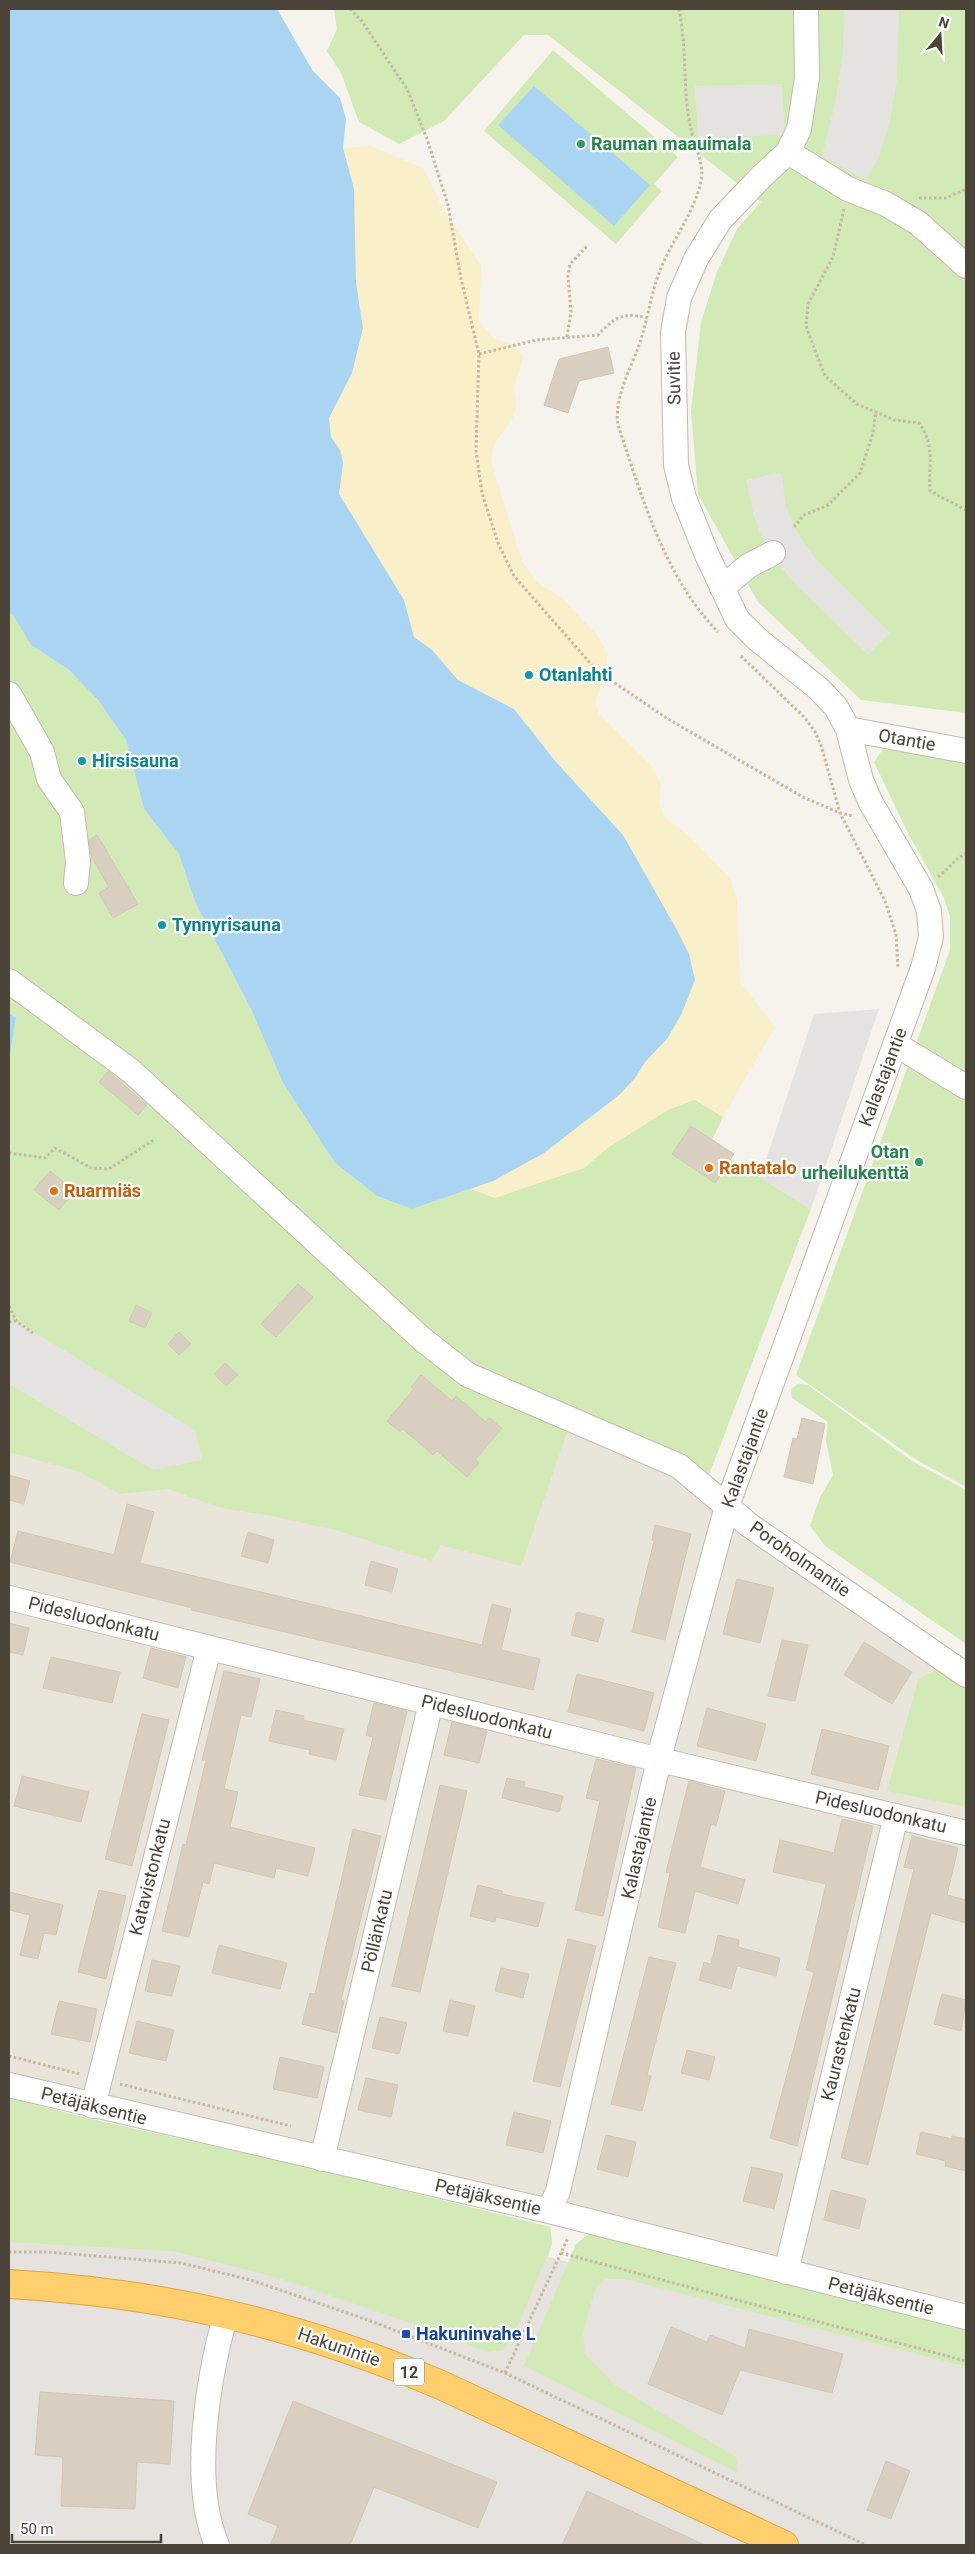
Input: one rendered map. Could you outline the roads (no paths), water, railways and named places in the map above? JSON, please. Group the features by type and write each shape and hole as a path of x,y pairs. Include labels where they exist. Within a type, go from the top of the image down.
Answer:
{"highway":[{"name":"Hakunintie","path":"9,2284 71,2287 125,2294 226,2313 316,2337 386,2362 441,2385 784,2545"}],"street":[{"name":"Suvitie","path":"806,9 807,78 804,108 799,129 788,152 720,220 696,259 678,298 674,332 676,465 684,498 722,588 738,619 756,639 820,689 836,707 848,729"},
{"path":"788,152 848,189 886,204 918,223 966,266"},
{"path":"722,588 748,566 773,552"},
{"path":"9,694 42,752 49,779 72,812 78,861 76,883"},
{"name":"Otantie","path":"848,729 966,751"},
{"name":"Kalastajantie","path":"549,2211 558,2191 660,1760 727,1506 896,1044 923,968 931,937 929,911 921,888 861,780 848,729"},
{"name":"Poroholmantie","path":"9,981 131,1071 422,1340 468,1375 679,1466 749,1525 966,1675"},
{"path":"896,1044 966,1087"},
{"name":"Pidesluodonkatu","path":"9,1598 660,1760 966,1833"},
{"name":"Katavistonkatu","path":"92,2106 209,1648"},
{"name":"Pöllänkatu","path":"322,2159 431,1703"},
{"name":"Kaurastenkatu","path":"786,2272 896,1816"},
{"name":"Petäjäksentie","path":"9,2085 92,2106 549,2211 966,2317"},
{"path":"217,2545 210,2528 202,2466 214,2356 226,2313"}],"water":[{"path":"9,9 277,9 313,71 340,98 346,119 343,148 354,189 356,283 363,328 352,373 329,418 331,437 340,450 343,463 339,494 404,600 414,637 432,650 458,680 514,709 556,762 623,835 689,954 695,980 681,1015 667,1039 645,1062 635,1078 619,1095 544,1153 493,1181 412,1209 377,1196 335,1163 283,1083 251,1009 195,902 179,854 144,809 126,740 98,700 68,669 31,645 13,615 9,613"},
{"path":"534,86 650,185 614,226 498,125"},
{"path":"9,1014 16,1017 9,1062"}],"place":[{"name":"Rauman maauimala","path":"581,144"},
{"name":"Otanlahti","path":"529,675"},
{"name":"Hirsisauna","path":"82,761"},
{"name":"Tynnyrisauna","path":"162,925"},
{"name":"Otan urheilukenttä","path":"919,1162"},
{"name":"Rantatalo","path":"709,1168"},
{"name":"Ruarmiäs","path":"54,1191"},
{"name":"Hakuninvahe L","path":"406,2334"}]}
